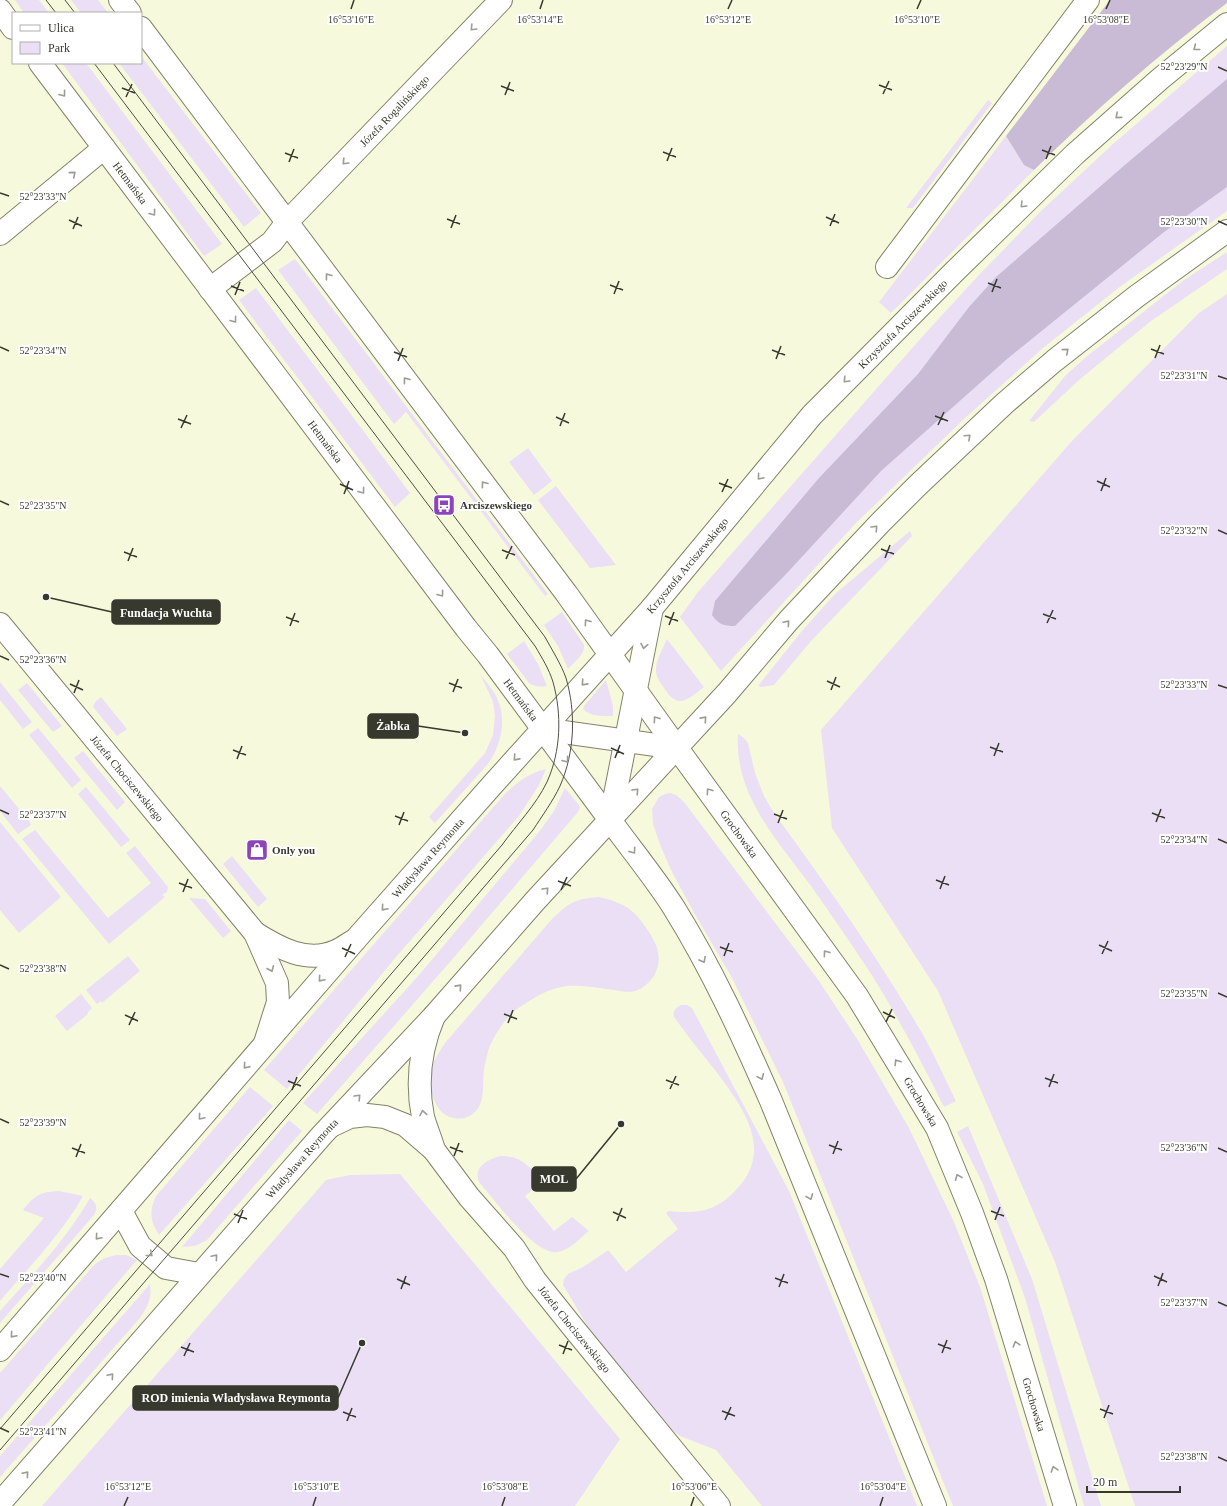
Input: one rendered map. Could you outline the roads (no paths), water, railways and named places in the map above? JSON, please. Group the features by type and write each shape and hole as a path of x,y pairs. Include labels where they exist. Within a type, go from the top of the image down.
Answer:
{"main road":[{"path":"120,0 129,12"},
{"name":"Józefa Rogalińskiego","path":"210,289 272,242 288,222 500,0"},
{"path":"887,267 1088,0"},
{"path":"0,10 12,27"},
{"name":"Krzysztofa Arciszewskiego","path":"542,729 652,608 812,415 1075,154 1160,79 1227,24"},
{"path":"142,29 566,593 677,748"},
{"name":"Hetmańska","path":"41,64 610,820"},
{"path":"0,234 104,148"},
{"path":"677,748 824,582 880,523 1004,403 1076,343 1143,291 1227,231"},
{"path":"652,608 610,820 673,907 726,1001 748,1047 935,1506"},
{"name":"Józefa Chociszewskiego","path":"0,624 255,933 277,983 278,1002 265,1043"},
{"path":"542,729 677,748"},
{"name":"Władysława Reymonta","path":"0,1350 121,1212 265,1043 542,729"},
{"name":"Władysława Reymonta","path":"0,1503 330,1126 434,1016 535,901 677,748"},
{"name":"Grochowska","path":"677,748 857,996 937,1128 972,1213 996,1279 1065,1506"},
{"name":"Józefa Chociszewskiego","path":"255,933 286,950 300,955 320,956 336,951 356,939"},
{"name":"Józefa Chociszewskiego","path":"434,1016 427,1033 422,1052 419,1090 424,1118 434,1150"},
{"name":"Józefa Chociszewskiego","path":"330,1126 350,1118 367,1115 385,1118 405,1125 434,1150 469,1197 514,1248 535,1280 562,1314 719,1506"},
{"path":"121,1212 140,1246 166,1268 199,1274"}],"tram line":[{"path":"46,0 55,12"},
{"path":"65,0 74,12"},
{"path":"0,1429 502,845 532,807 543,790 552,770 559,732 558,707 553,682 535,646 95,64"},
{"path":"0,1450 533,830 551,803 560,786 569,760 571,746 571,704 566,678 545,637 114,64"}],"place":[{"name":"Arciszewskiego","path":"444,505"},
{"name":"Fundacja Wuchta","path":"46,597"},
{"name":"Żabka","path":"465,733"},
{"name":"Only you","path":"257,850"},
{"name":"MOL","path":"621,1124"},
{"name":"ROD imienia Władysława Reymonta","path":"362,1343"}]}
